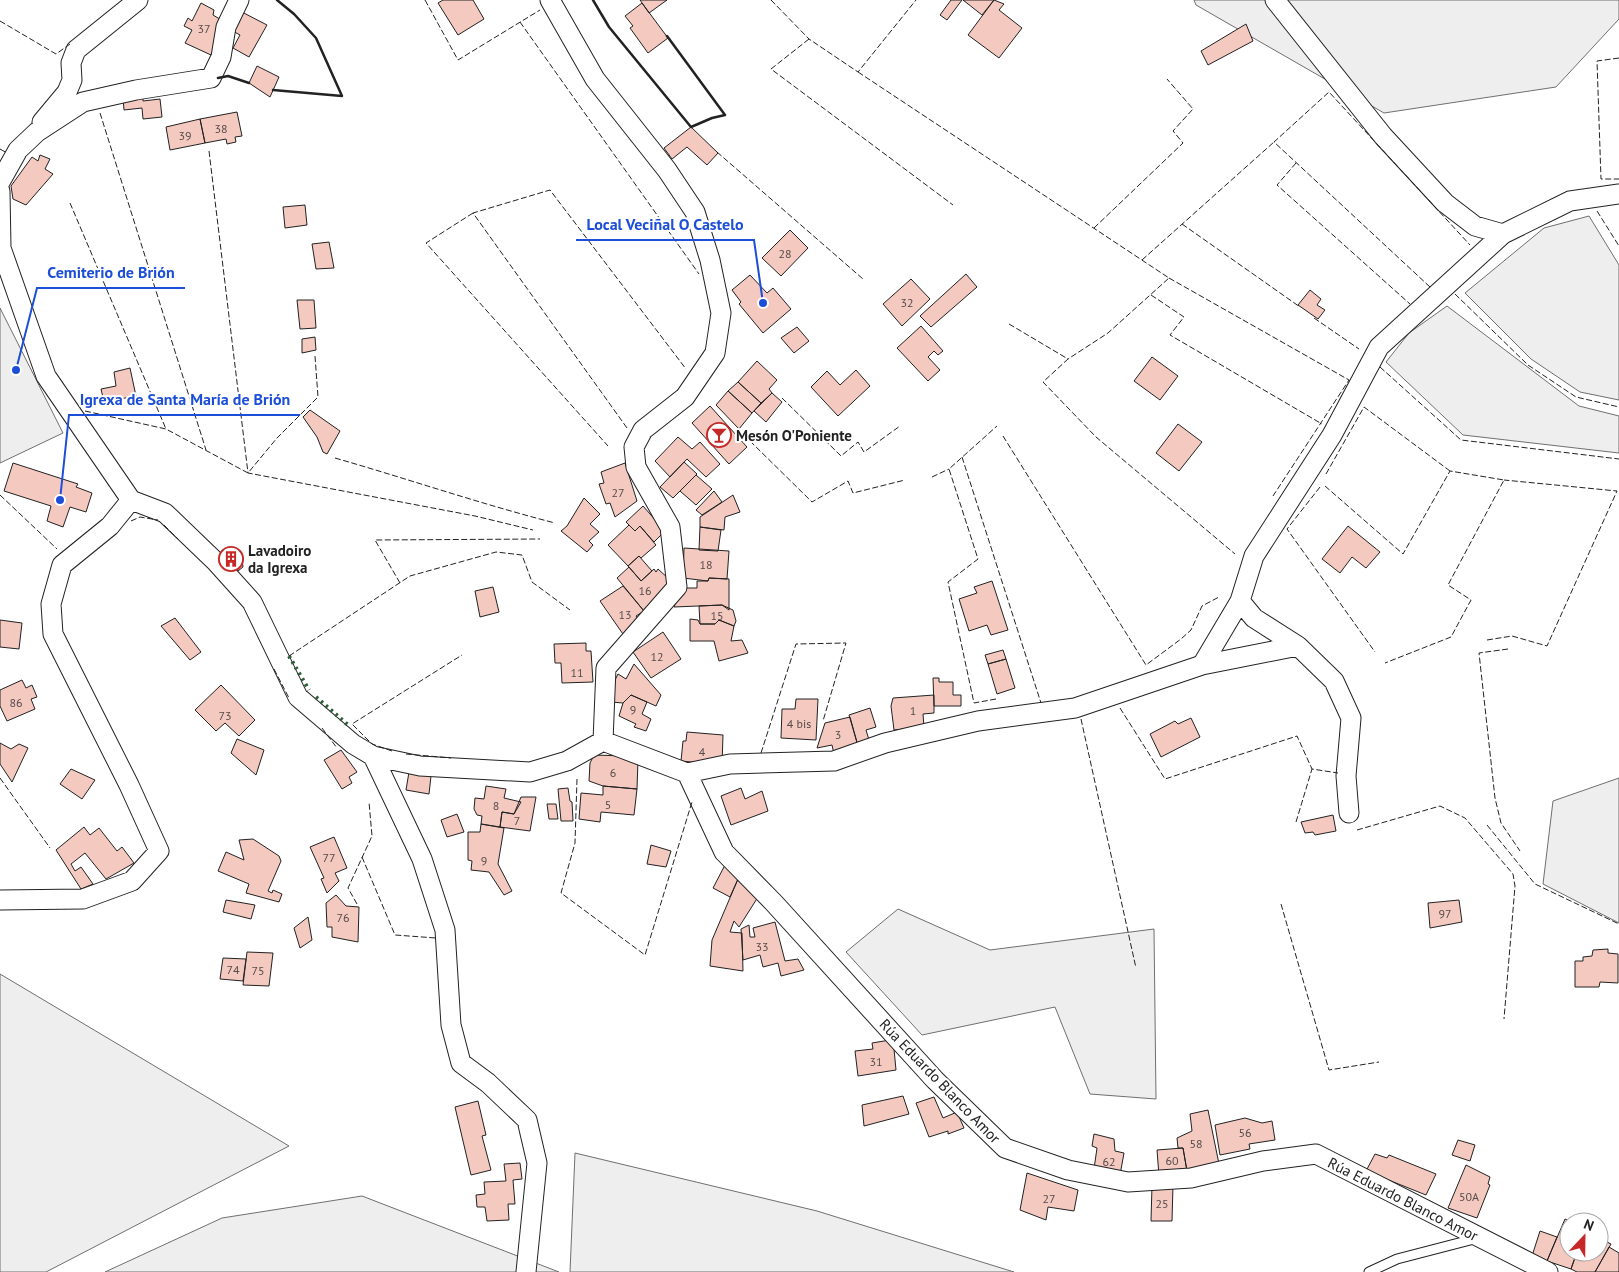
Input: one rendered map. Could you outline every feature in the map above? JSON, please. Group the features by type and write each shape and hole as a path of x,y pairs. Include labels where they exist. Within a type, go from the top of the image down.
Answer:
{"street":[{"path":"37,132 44,118 67,92 72,80 71,63 76,50 138,0"},
{"path":"0,182 18,150 37,132 83,102 136,90 211,78 220,57 226,28 239,0"},
{"path":"550,0 595,78 667,170 695,212 710,260 720,313 715,353 685,397 643,430 634,447 636,467 670,527 677,587 606,668 602,741"},
{"path":"1274,0 1383,136 1445,203 1476,226 1503,234"},
{"path":"0,191 1,248 46,376 131,500 165,513 216,562 252,602 298,697 353,744 372,756 420,766 530,772 567,761 602,741"},
{"path":"1202,665 1240,601 1254,556 1332,435 1379,347 1503,234 1570,201 1619,194"},
{"path":"0,900 83,899 132,881 159,851 129,785 53,634 51,604 62,565 110,526 131,500"},
{"path":"1240,601 1254,618 1298,646 1334,681 1351,718 1346,776 1350,814"},
{"path":"602,741 687,773 730,764 834,761 884,743 978,721 1074,708 1202,665 1298,646"},
{"path":"372,756 422,859 445,930 451,1025 461,1063 488,1083 527,1120 538,1163 526,1272"},
{"name":"Rúa Eduardo Blanco Amor","path":"687,773 724,852 774,903 935,1080 1005,1148 1068,1170 1128,1182 1190,1178 1263,1161 1316,1154 1548,1272"}],"lane":[{"path":"1369,1272 1397,1259 1478,1238"}],"shaded area":[{"path":"1194,0 1619,0 1619,19 1556,87 1384,113 1196,5"},
{"path":"1589,216 1619,265 1619,400 1580,392 1531,359 1465,293 1544,228"},
{"path":"1447,306 1579,406 1619,416 1619,453 1463,435 1386,362 1409,333"},
{"path":"0,308 63,433 0,463"},
{"path":"1619,778 1619,923 1543,884 1553,801"},
{"path":"898,909 990,950 1154,929 1156,1099 1090,1094 1055,1007 922,1035 846,952"},
{"path":"0,974 289,1146 46,1272 0,1272"},
{"path":"575,1153 817,1211 1014,1272 570,1272"},
{"path":"362,1196 559,1272 105,1272 222,1218"}],"building":[{"path":"443,0 473,0 484,19 458,35 438,3"},
{"path":"640,0 667,0 649,13"},
{"path":"951,0 962,0 947,20 940,15"},
{"path":"963,0 994,0 982,15"},
{"path":"994,0 1004,4 999,10 1022,28 999,58 968,35"},
{"path":"201,3 214,10 213,15 223,21 221,36 211,55 185,43 192,30 184,26 188,18 192,21"},
{"path":"642,3 668,38 648,53 630,28 633,26 625,16"},
{"path":"238,10 267,25 249,57 233,48 240,35 229,29"},
{"path":"1246,24 1253,41 1208,65 1201,51"},
{"path":"257,66 279,77 270,97 249,83"},
{"path":"143,96 143,101 160,99 162,117 143,119 142,108 124,110 123,98"},
{"path":"237,112 242,136 235,137 236,142 227,144 226,139 205,143 200,119"},
{"path":"200,119 205,143 170,150 166,127"},
{"path":"691,127 718,153 707,165 687,147 672,159 664,148"},
{"path":"40,155 50,159 45,169 53,174 26,205 13,199 11,186 32,157 38,161"},
{"path":"305,205 307,225 285,228 283,207"},
{"path":"790,230 808,248 781,276 762,258"},
{"path":"329,242 334,268 316,269 312,244"},
{"path":"966,274 977,287 931,327 920,316"},
{"path":"750,275 767,293 773,288 791,309 763,333 739,304 741,302 732,290"},
{"path":"911,279 930,299 902,326 883,304"},
{"path":"1310,290 1321,299 1317,305 1325,310 1318,319 1298,305"},
{"path":"297,300 314,300 316,328 300,329"},
{"path":"921,326 943,351 938,355 934,351 928,357 940,370 928,381 897,348"},
{"path":"797,327 809,341 794,353 781,338"},
{"path":"315,337 316,350 302,353 302,339"},
{"path":"1152,357 1178,376 1160,400 1134,381"},
{"path":"757,361 777,380 769,389 772,393 761,403 738,382"},
{"path":"130,368 136,396 104,402 101,389 116,386 114,372"},
{"path":"856,370 870,386 838,416 811,387 827,371 840,385"},
{"path":"738,382 761,403 752,413 728,391"},
{"path":"728,391 752,413 739,429 716,405"},
{"path":"772,393 782,402 766,422 754,411"},
{"name":"Mesón O'Poniente","path":"710,406 747,447 729,464 692,423"},
{"path":"310,410 340,431 327,454 323,452 317,437 303,417"},
{"path":"1178,424 1202,442 1179,471 1156,453"},
{"path":"678,437 692,449 700,442 720,464 706,477 687,459 670,477 655,461"},
{"path":"684,462 697,474 673,498 660,487"},
{"path":"13,463 78,484 76,487 92,493 86,512 70,507 63,527 47,521 51,506 4,491"},
{"path":"625,463 637,501 615,517 610,503 606,504 599,484 604,483 601,472"},
{"path":"696,475 712,489 696,505 680,491"},
{"path":"714,491 722,502 702,515 696,510"},
{"path":"733,495 740,512 725,517 724,530 700,527 700,517"},
{"path":"584,498 600,514 590,524 599,532 589,541 593,545 587,552 561,531 567,526"},
{"path":"643,506 665,531 654,542 640,526 635,531 626,522"},
{"path":"629,525 635,531 640,526 656,545 628,566 608,545"},
{"path":"1348,526 1380,552 1366,568 1352,557 1340,573 1322,559"},
{"path":"700,527 721,530 718,551 699,550"},
{"name":"Lavadoiro da Igrexa","path":"231,548 242,560 243,567 238,571 232,570 220,558"},
{"path":"684,548 729,551 727,579 709,578 708,581 683,578"},
{"path":"639,556 652,571 641,581 628,566"},
{"path":"629,567 641,581 654,569 656,572 658,569 669,579 663,593 644,611 617,578"},
{"path":"709,578 729,579 729,610 722,605 674,607 681,588 697,588 697,581 708,581"},
{"path":"992,581 1008,630 991,635 987,625 969,631 959,599 977,593 974,587"},
{"path":"623,586 644,611 636,616 641,624 625,637 600,601"},
{"path":"493,587 499,612 480,617 475,591"},
{"path":"722,605 733,610 736,621 734,626 719,620 715,624 700,624 699,606"},
{"path":"175,618 201,652 190,660 161,626"},
{"path":"690,619 698,620 700,624 715,624 719,620 734,626 731,641 742,640 748,653 719,661 714,641 690,641"},
{"path":"0,620 22,623 19,649 0,647"},
{"path":"663,632 681,659 651,678 633,652"},
{"path":"586,643 586,651 591,651 593,682 562,683 561,663 555,663 554,644"},
{"path":"1003,650 1006,659 988,664 985,655"},
{"path":"1006,659 1015,688 997,694 988,664"},
{"path":"634,664 661,695 656,706 631,695 623,703 611,702 612,686 618,674 626,679"},
{"path":"933,678 939,678 939,682 953,682 953,695 961,695 961,706 934,706"},
{"path":"22,680 26,688 32,685 37,697 31,699 35,709 7,721 0,706 0,690"},
{"path":"221,685 255,720 239,736 225,723 216,731 195,710"},
{"path":"631,695 647,702 642,714 651,719 646,731 634,727 636,724 619,716 623,703"},
{"path":"934,695 934,713 923,714 924,727 894,730 891,706 893,698"},
{"path":"796,699 818,699 816,740 781,738 782,709 795,709"},
{"path":"870,708 876,727 866,730 870,743 858,746 849,715"},
{"path":"850,717 858,746 834,754 832,745 817,748 825,723"},
{"path":"1191,718 1200,737 1161,757 1150,734 1175,721 1178,724"},
{"path":"687,732 723,735 722,765 681,761 683,741 686,741"},
{"path":"237,739 264,750 256,775 231,753"},
{"path":"0,743 11,749 19,744 28,748 12,782 0,764"},
{"path":"341,750 357,772 349,777 352,783 342,789 324,760"},
{"path":"594,755 625,756 638,760 637,789 603,786 589,781 590,763"},
{"path":"71,769 95,780 82,799 60,784"},
{"path":"409,772 431,776 429,794 406,790"},
{"path":"486,786 506,789 504,798 521,802 514,814 502,812 500,827 481,824 482,816 477,815 474,809 475,798 484,799"},
{"path":"603,786 637,789 634,815 601,812 600,822 579,819 581,793 603,795"},
{"path":"568,788 570,801 572,802 573,821 561,821 558,789"},
{"path":"741,788 745,799 762,791 768,811 731,825 721,796"},
{"path":"521,797 536,797 530,831 500,827 502,812 514,814"},
{"path":"547,804 556,804 558,819 549,819"},
{"path":"457,814 464,832 447,837 441,820"},
{"path":"1333,815 1336,831 1315,835 1313,832 1305,833 1301,822"},
{"path":"481,824 504,828 498,864 512,891 504,895 489,872 471,870 472,861 468,860 468,832 480,832"},
{"path":"84,827 90,835 99,828 117,851 122,847 134,863 106,879 85,853 71,864 75,871 81,867 93,884 81,889 56,850"},
{"path":"334,837 347,868 335,873 339,881 327,893 321,879 324,878 310,847"},
{"path":"253,839 279,856 281,861 268,891 272,893 273,890 282,894 279,902 246,893 249,884 218,871 226,852 244,860 239,840"},
{"path":"651,845 671,851 666,867 647,864"},
{"path":"725,865 738,879 730,897 713,888"},
{"path":"738,879 758,897 739,927 734,921 730,932 742,933 743,971 710,966 712,940"},
{"path":"336,895 346,906 359,907 358,942 332,937 332,927 327,927 326,903"},
{"path":"226,900 255,905 251,919 223,912"},
{"path":"1459,900 1462,922 1430,928 1428,903"},
{"path":"308,917 312,940 300,948 294,928"},
{"path":"775,922 785,961 798,959 804,970 781,976 778,963 763,967 760,955 743,960 741,929 749,925 750,937 755,937 753,928"},
{"path":"1608,949 1608,953 1618,954 1618,983 1600,982 1599,987 1575,987 1575,961 1583,961 1583,957 1592,956 1593,950"},
{"path":"247,952 273,953 269,986 243,985"},
{"path":"223,958 246,959 243,981 220,979"},
{"path":"890,1040 894,1049 896,1070 858,1076 855,1051 873,1049 872,1043"},
{"path":"903,1096 909,1114 864,1126 862,1105"},
{"path":"934,1097 943,1118 957,1112 964,1128 948,1134 948,1131 929,1137 916,1103"},
{"path":"478,1101 486,1135 482,1136 491,1170 471,1175 455,1107"},
{"path":"1208,1110 1219,1164 1187,1171 1183,1148 1178,1148 1177,1138 1192,1131 1190,1114"},
{"path":"1245,1118 1262,1123 1272,1121 1275,1140 1249,1144 1250,1149 1220,1155 1215,1125"},
{"path":"1094,1134 1114,1139 1115,1151 1124,1153 1120,1175 1094,1169 1097,1148 1092,1146"},
{"path":"1458,1140 1475,1145 1470,1161 1452,1155"},
{"path":"1183,1148 1187,1171 1159,1176 1157,1150"},
{"path":"1375,1154 1387,1158 1389,1155 1436,1174 1426,1195 1366,1171"},
{"path":"520,1163 522,1179 513,1180 515,1204 508,1204 509,1220 487,1221 485,1207 477,1207 476,1195 485,1194 484,1182 506,1181 504,1164"},
{"path":"1466,1165 1490,1177 1488,1184 1490,1185 1477,1218 1448,1208"},
{"path":"1027,1173 1078,1190 1074,1211 1048,1207 1046,1220 1020,1210"},
{"path":"1152,1185 1173,1185 1172,1221 1151,1221"},
{"path":"1540,1231 1557,1237 1547,1261 1532,1256"},
{"path":"1559,1233 1559,1262 1573,1262 1571,1269 1547,1261"},
{"path":"1609,1247 1619,1253 1619,1272 1595,1272 1601,1262 1609,1262"},
{"path":"1573,1262 1601,1262 1595,1272 1577,1272 1571,1269"}],"hedge":[{"path":"289,656 309,690"},
{"path":"316,697 348,725"}],"fence":[{"path":"425,0 458,60 540,10"},
{"path":"771,0 809,39 858,72 916,0"},
{"path":"0,21 56,54 70,44"},
{"path":"520,22 699,274"},
{"path":"809,39 771,69 953,205"},
{"path":"1619,58 1597,61 1601,179 1619,179"},
{"path":"858,72 1169,278 1108,333 1068,359"},
{"path":"1094,228 1183,143 1173,131 1193,109 1167,79"},
{"path":"1430,287 1274,142 1329,92 1470,245"},
{"path":"100,113 206,450"},
{"path":"1142,260 1274,142"},
{"path":"0,149 7,153"},
{"path":"209,151 248,473 475,516 533,530"},
{"path":"717,152 863,279"},
{"path":"1296,163 1277,185 1410,304"},
{"path":"627,428 473,213 550,190 686,369"},
{"path":"70,203 166,429"},
{"path":"1597,211 1619,246"},
{"path":"473,213 426,243 608,446"},
{"path":"1182,224 1300,307"},
{"path":"1169,278 1349,380 1273,496"},
{"path":"1455,294 1528,365 1576,397 1619,407"},
{"path":"1151,295 1184,317 1170,335 1322,424"},
{"path":"1314,318 1359,349"},
{"path":"1009,324 1068,359 1043,382 1096,437 1235,554"},
{"path":"85,411 166,429 248,473 277,438 318,397 315,356"},
{"path":"1380,367 1461,440 1619,459"},
{"path":"782,398 841,456 858,442 864,452 900,426"},
{"path":"1326,474 1364,407 1450,471"},
{"path":"996,699 974,703 948,582 978,559 949,469 997,426"},
{"path":"1003,436 1146,665 1191,630 1202,606 1219,597"},
{"path":"750,441 812,502 848,481 853,493 905,480"},
{"path":"962,457 1041,703"},
{"path":"335,458 555,523"},
{"path":"932,477 949,469"},
{"path":"1325,486 1403,554 1450,471 1504,480 1448,585 1471,600 1451,637 1385,663"},
{"path":"1487,640 1512,636 1547,646 1617,491 1504,480"},
{"path":"1320,487 1287,529 1375,652"},
{"path":"0,495 57,549"},
{"path":"131,521 140,517 158,520"},
{"path":"164,525 178,539"},
{"path":"400,583 375,540 540,539"},
{"path":"289,656 410,576 496,552 522,555 532,582 570,610"},
{"path":"761,753 796,644 846,643 823,721"},
{"path":"1508,649 1479,653 1495,798 1501,823 1520,851"},
{"path":"392,751 372,744 352,724 462,655"},
{"path":"274,669 289,698"},
{"path":"1120,708 1165,779 1297,736 1312,769 1338,773"},
{"path":"1081,719 1136,968"},
{"path":"322,728 337,748"},
{"path":"406,754 451,758"},
{"path":"1296,822 1312,769"},
{"path":"0,778 50,848"},
{"path":"577,779 575,843 561,893 645,955 692,802"},
{"path":"357,904 348,888 372,836 369,802"},
{"path":"1357,830 1440,806 1465,818 1513,874 1515,886 1504,1019"},
{"path":"1487,825 1535,884 1619,924"},
{"path":"362,857 395,935 436,938"},
{"path":"1281,904 1329,1070 1379,1062"}],"wall":[{"path":"273,90 342,96 316,38 294,14 277,0"},
{"path":"593,0 609,27 691,127 725,115 667,36"},
{"path":"218,78 228,76 249,83"}],"place":[{"name":"Local Veciñal O Castelo","path":"763,303"},
{"name":"Cemiterio de Brión","path":"16,370"},
{"name":"Mesón O'Poniente","path":"719,435"},
{"name":"Igrexa de Santa María de Brión","path":"60,500"},
{"name":"Lavadoiro da Igrexa","path":"231,559"}]}
